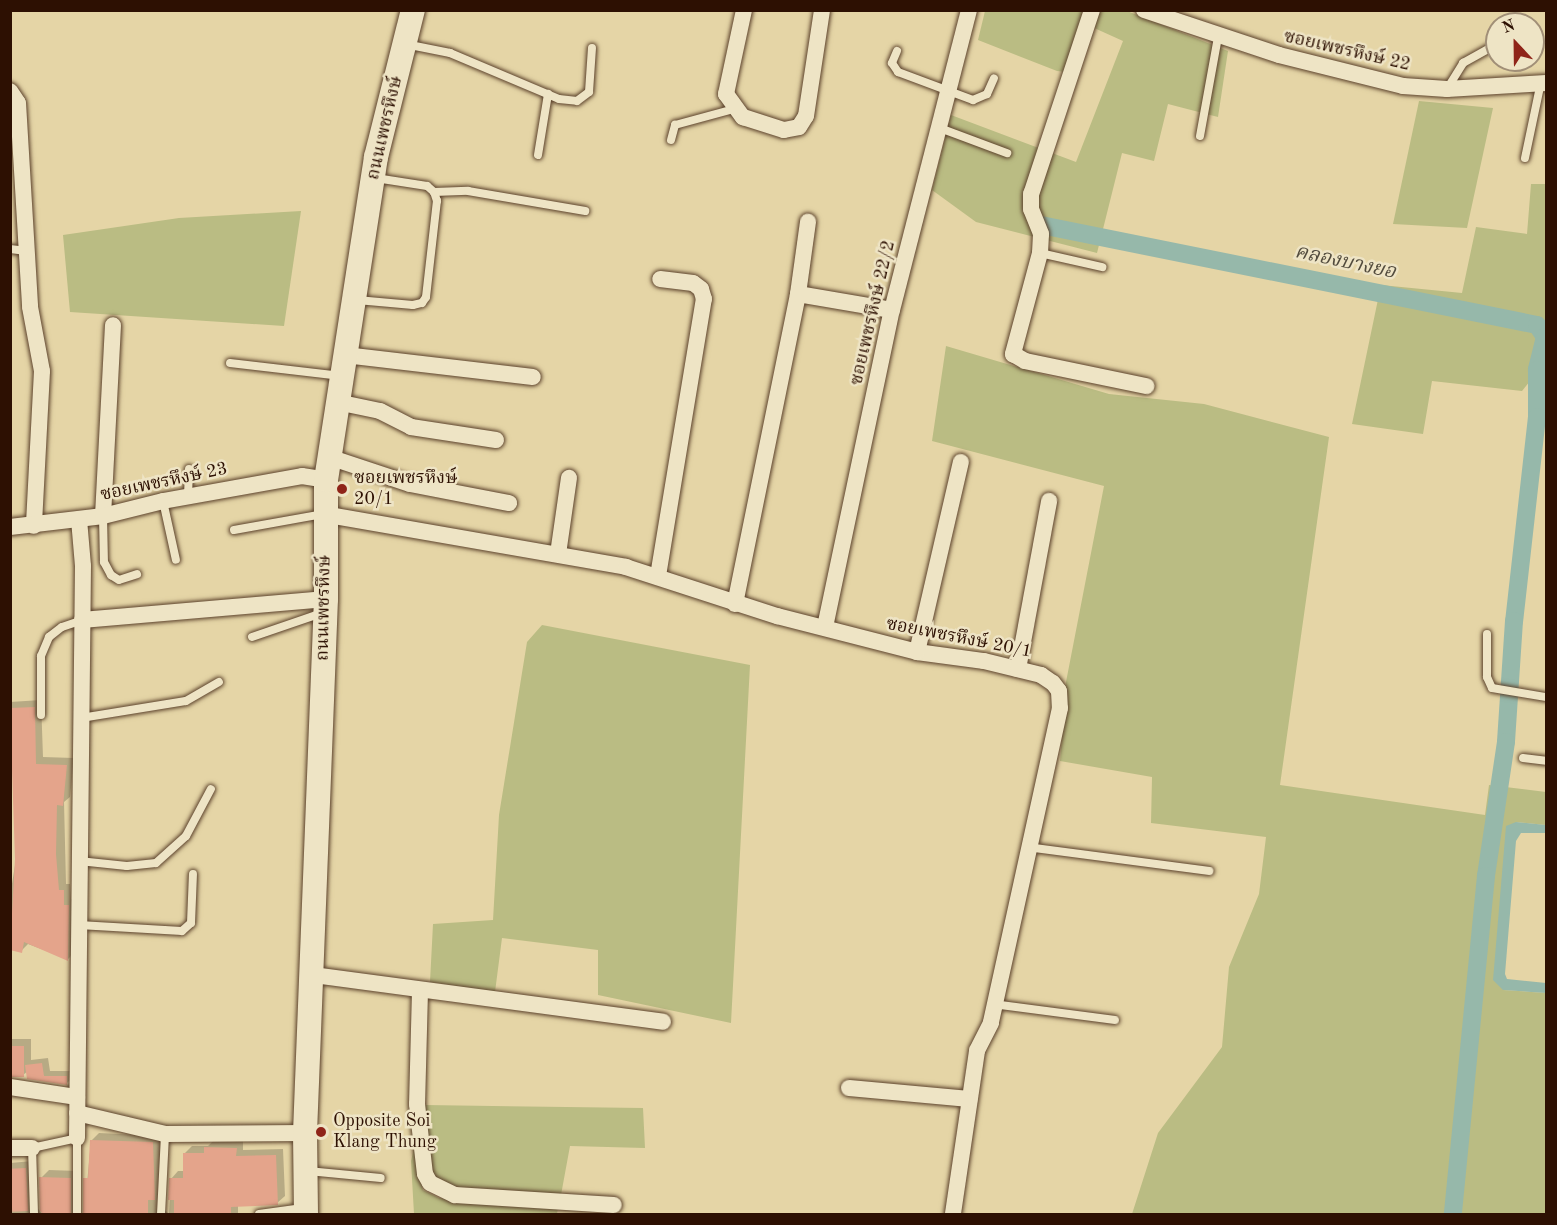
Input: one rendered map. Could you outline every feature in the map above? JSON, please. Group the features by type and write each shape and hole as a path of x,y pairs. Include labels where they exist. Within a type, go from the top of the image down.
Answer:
{"main road":[{"name":"ถนนเพชรหึงษ์","path":"306,1211 305,1132 326,605 323,514 337,402 373,177 413,10"}],"street":[{"path":"744,10 729,64 726,94 734,109 762,125 784,130 799,127 806,116 822,10"},
{"name":"ซอยเพชรหึงษ์ 22/2","path":"825,627 892,310 937,126 969,10"},
{"path":"1092,10 1031,194 1031,209 1041,234 1040,253 1013,354 1025,362 1146,386"},
{"name":"ซอยเพชรหึงษ์ 22","path":"1144,10 1218,37 1404,86 1447,89 1544,83"},
{"path":"10,91 18,103 19,250 42,371 34,526"},
{"path":"735,604 798,294 808,222"},
{"path":"658,576 704,299 701,289 693,283 660,279"},
{"path":"798,294 892,310"},
{"path":"103,516 113,326"},
{"path":"343,366 533,377"},
{"path":"337,402 380,411 411,426 496,440"},
{"path":"917,652 961,462"},
{"name":"ซอยเพชรหึงษ์ 23","path":"10,527 34,526 103,516 163,501 302,476 328,468 509,503"},
{"path":"558,554 568,478"},
{"path":"1018,669 1050,501"},
{"name":"ซอยเพชรหึงษ์ 20/1","path":"323,514 558,554 658,576 735,604 917,652 1018,669 1053,683 1059,691 1060,708 1047,780 1027,847 993,1004 991,1023 979,1042 953,1215"},
{"path":"77,1138 82,620 79,519"},
{"path":"82,620 326,605"},
{"path":"313,975 663,1022"},
{"path":"420,990 417,1104 425,1174 430,1183 455,1195 614,1205"},
{"path":"10,1087 77,1105 165,1134 305,1132"},
{"path":"849,1088 969,1099"},
{"path":"10,1148 32,1148"}],"lane":[{"path":"1200,136 1218,37"},
{"path":"405,44 450,53 548,94 577,101 589,92 592,48"},
{"path":"897,51 892,63 897,72 946,92 980,99 987,94 994,78"},
{"path":"1447,89 1463,63 1485,51"},
{"path":"1525,158 1544,83"},
{"path":"538,155 548,94"},
{"path":"671,140 675,125 734,109"},
{"path":"937,126 1007,153"},
{"path":"354,300 422,303 437,201 434,192 427,186 373,177"},
{"path":"434,192 468,191 585,211"},
{"path":"1040,253 1102,267"},
{"path":"230,363 343,366"},
{"path":"188,497 189,469"},
{"path":"163,501 176,560"},
{"path":"234,530 323,514"},
{"path":"103,516 104,562 111,575 119,580 137,574"},
{"path":"252,638 326,605"},
{"path":"41,716 41,656 49,638 62,627 82,620"},
{"path":"1487,634 1486,677 1492,688 1546,697"},
{"path":"81,718 186,701 219,682"},
{"path":"1523,758 1546,761"},
{"path":"80,861 127,866 156,863 186,836 211,789"},
{"path":"1027,847 1209,871"},
{"path":"79,925 182,931 191,923 193,874"},
{"path":"993,1004 1115,1020"},
{"path":"161,1215 165,1134"},
{"path":"34,1215 32,1148 77,1138 77,1215"},
{"path":"307,1171 381,1178"},
{"path":"259,1215 306,1211"}],"green space":[{"path":"985,11 1127,11 1228,51 1218,117 1168,104 1154,161 1122,153 1097,253 976,222 932,190 951,115 1076,162 1123,41 1092,27 1075,73 1057,71 978,40"},
{"path":"1419,101 1493,108 1467,228 1393,224"},
{"path":"1531,184 1546,184 1546,361 1522,391 1432,381 1423,434 1352,424 1381,285 1462,293 1476,227 1527,234"},
{"path":"301,211 284,326 70,312 63,235 179,218"},
{"path":"946,346 1109,394 1204,404 1329,437 1280,785 1485,815 1489,785 1546,792 1546,825 1516,822 1503,990 1546,993 1546,1214 1132,1214 1158,1133 1222,1047 1229,967 1259,894 1266,837 1151,823 1152,777 1060,761 1066,682 1104,486 932,441"},
{"path":"542,625 750,665 731,1023 598,995 598,950 502,938 495,992 430,982 433,924 493,920 499,815 527,642"},
{"path":"425,1105 643,1108 645,1148 570,1146 561,1195 461,1188 437,1181 428,1160"},
{"path":"414,1148 423,1190 439,1198 558,1208 557,1214 414,1214 411,1161"}],"shaded area":[{"path":"1516,822 1546,825 1546,833 1521,833 1516,841 1505,974 1507,979 1546,983 1546,993 1503,990 1493,980 1506,826"}],"building":[{"path":"35,707 36,764 67,765 63,806 57,805 56,854 59,890 64,890 64,905 69,905 68,961 24,942 22,953 10,950 15,859 10,708"},
{"path":"10,1046 24,1046 24,1077 10,1077"},
{"path":"42,1063 44,1076 67,1076 67,1085 27,1079 25,1065"},
{"path":"90,1140 153,1142 155,1200 148,1200 148,1215 83,1215 83,1178 88,1178"},
{"path":"204,1147 237,1148 236,1156 276,1155 278,1205 231,1207 231,1215 174,1215 174,1200 168,1200 169,1178 183,1178 183,1153 204,1153"},
{"path":"26,1168 28,1211 12,1212 10,1169"},
{"path":"39,1177 71,1178 71,1215 44,1215 40,1211"}],"waterway":[{"path":"1041,225 1537,325 1545,337 1537,370 1537,417 1514,621 1506,742 1486,876 1453,1214"}],"place":[{"name":"ซอยเพชรหึงษ์ 20/1","path":"342,489"},
{"name":"Opposite Soi Klang Thung","path":"321,1132"}],"water label":[{"name":"คลองบางยอ","path":"1345,263"}]}
